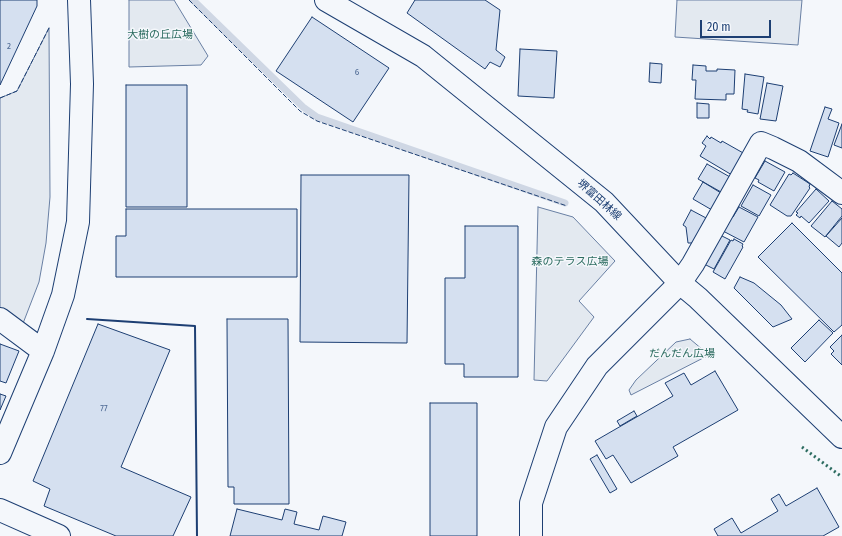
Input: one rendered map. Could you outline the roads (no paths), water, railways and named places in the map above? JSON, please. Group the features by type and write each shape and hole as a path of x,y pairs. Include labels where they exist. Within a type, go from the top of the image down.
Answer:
{"street":[{"path":"0,454 43,351 63,295 78,222 82,84 79,0"},
{"name":"堺富田林線","path":"326,0 423,56 604,202 680,283 698,298 842,437"},
{"path":"531,536 531,503 556,427 597,366 680,283 698,257 761,143 800,161 842,193"},
{"path":"0,319 43,351"},
{"path":"0,510 59,536"}],"waterway":[{"path":"193,0 303,107 317,117 565,203"}],"park label":[{"name":"大樹の丘広場","path":"160,35"},
{"name":"森のテラス広場","path":"570,262"},
{"name":"だんだん広場","path":"682,354"}]}
